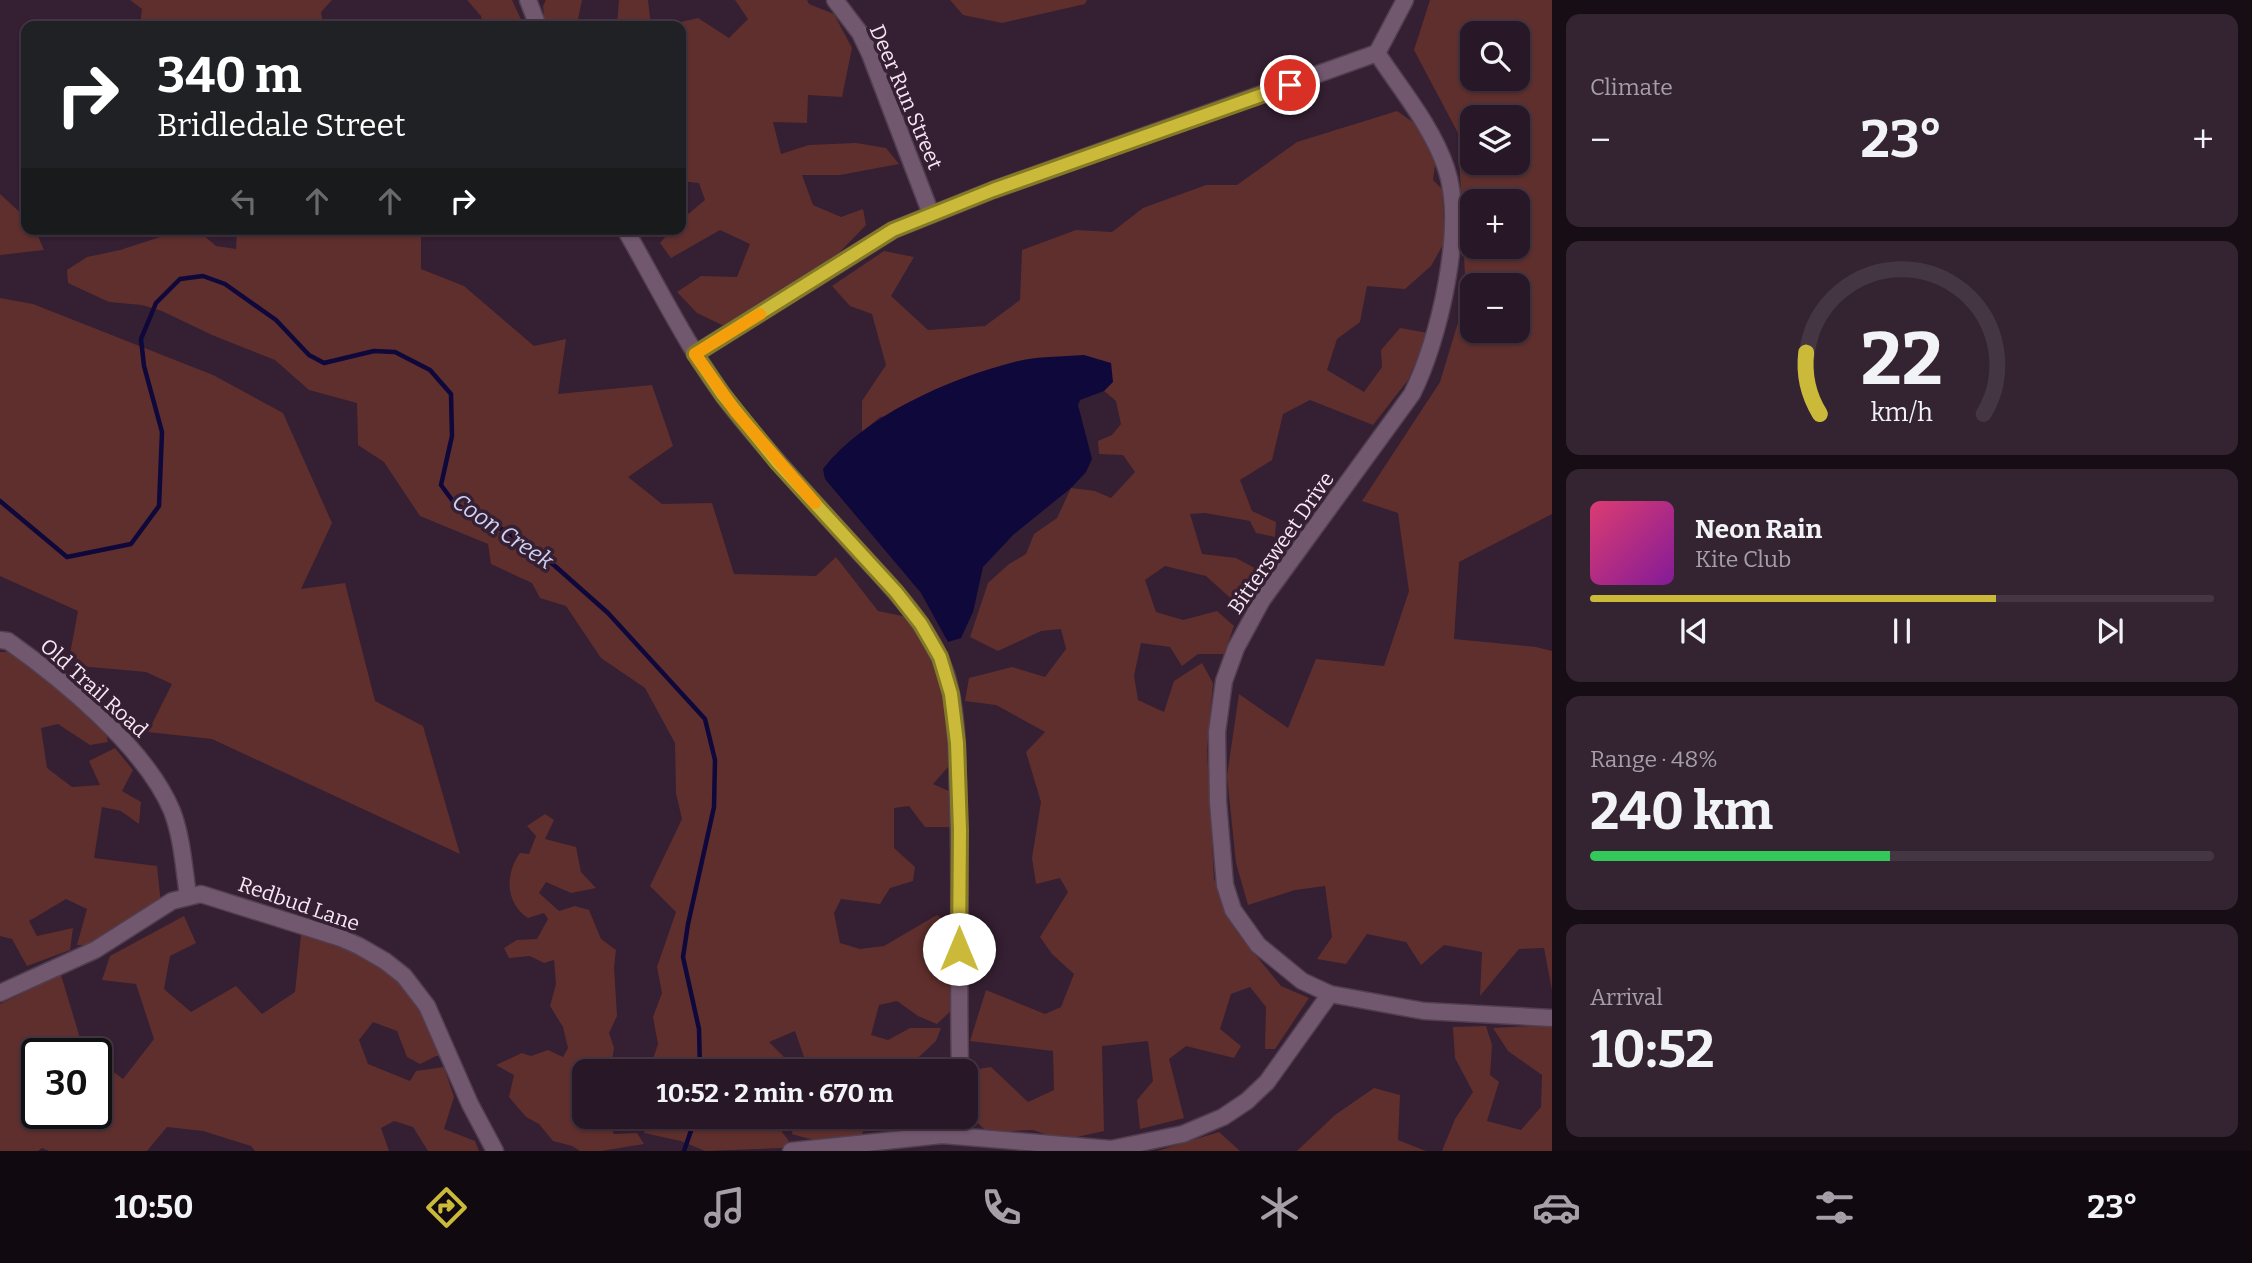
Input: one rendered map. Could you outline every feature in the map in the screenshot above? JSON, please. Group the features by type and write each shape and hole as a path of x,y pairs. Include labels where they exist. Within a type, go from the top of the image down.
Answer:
{"street":[{"path":"528,0 536,21"},
{"name":"Deer Run Street","path":"835,0 860,33 870,54 931,214"},
{"path":"695,354 893,230 1144,135 1377,53 1405,0"},
{"name":"Bittersweet Drive","path":"1377,53 1438,149 1447,169 1454,218 1451,247 1433,341 1423,374 1412,394 1248,623 1224,681 1217,733 1225,885 1233,910 1244,929 1269,956 1302,981 1330,994 1424,1011 1552,1018"},
{"path":"628,235 695,354 723,395 778,463 896,592 921,624 940,657 951,694 957,743 960,830 960,1059"},
{"name":"Old Trail Road","path":"0,640 8,641 57,679 129,745 144,763 172,812 182,853 188,896"},
{"name":"Redbud Lane","path":"188,896 201,894 341,937 394,968 418,991 427,1006 470,1104 495,1151"},
{"path":"0,993 95,950 172,901 188,896"},
{"path":"791,1151 942,1135 1111,1150 1184,1134 1223,1117 1247,1101 1267,1082 1330,994"},
{"path":"962,1129 962,1135"}],"shaded area":[{"path":"130,0 332,0 321,12 322,21 141,21 142,9"},
{"path":"467,0 512,0 522,21 482,21"},
{"path":"546,0 582,0 578,21 544,21 543,6"},
{"path":"619,0 648,0 650,21 617,21"},
{"path":"735,0 807,0 809,4 834,14 852,48 842,97 808,95 807,123 773,122 781,154 809,145 856,143 886,148 899,164 840,175 802,175 813,205 841,217 863,209 866,225 839,253 724,326 697,313 677,292 701,276 737,277 750,244 720,230 671,258 660,243 667,235 686,235 686,216 705,200 699,183 686,182 685,21 698,18 729,38 748,19"},
{"path":"950,0 1087,0 1085,4 1002,23 963,15"},
{"path":"1430,0 1552,0 1552,514 1459,562 1454,639 1552,651 1552,990 1544,948 1519,949 1480,996 1482,952 1444,945 1421,965 1406,942 1367,934 1346,964 1317,959 1332,937 1325,886 1295,890 1248,905 1236,863 1227,776 1239,694 1288,728 1316,659 1384,666 1409,591 1398,513 1362,501 1440,382 1460,316 1460,343 1530,343 1530,273 1465,273 1464,259 1530,259 1530,189 1461,189 1460,175 1530,175 1530,105 1460,105 1460,174 1458,133 1414,50"},
{"path":"1397,111 1417,125 1436,157 1433,180 1442,189 1445,241 1431,266 1405,289 1367,286 1360,322 1337,339 1327,370 1364,392 1382,367 1381,350 1400,328 1428,333 1408,380 1373,425 1310,400 1283,414 1272,460 1240,480 1252,511 1276,522 1275,537 1256,533 1250,521 1205,513 1190,514 1202,554 1236,558 1262,572 1251,594 1236,603 1206,576 1165,566 1145,580 1156,612 1183,620 1217,611 1234,626 1224,654 1198,654 1182,666 1170,647 1141,643 1134,676 1138,700 1164,712 1174,681 1202,663 1213,683 1207,749 1214,879 1237,932 1281,986 1309,998 1275,1049 1265,1049 1266,1007 1250,987 1231,994 1220,1029 1241,1046 1234,1058 1186,1046 1169,1059 1184,1118 1140,1129 1137,1100 1153,1081 1148,1041 1102,1046 1104,1131 1063,1140 1033,1130 987,1132 978,1123 978,1069 991,1067 1028,1102 1054,1090 1053,1051 970,1041 986,990 1045,1014 1061,1007 1074,974 1052,954 1040,937 1068,892 1060,878 1036,884 1032,858 1041,802 1026,752 1045,732 996,705 965,701 969,678 1012,667 1045,677 1066,649 1061,629 1041,631 998,651 970,637 988,583 1009,564 1026,554 1034,534 1057,518 1071,488 1095,491 1111,498 1135,472 1123,455 1099,454 1098,441 1112,435 1121,424 1116,401 1104,391 1113,381 880,417 862,432 862,401 886,365 872,314 850,306 832,286 884,251 914,257 891,296 928,330 985,326 1020,300 1022,250 1076,230 1112,232 1143,208 1206,185 1237,185 1297,142"},
{"path":"0,194 21,213 21,235 38,235 44,250 0,255"},
{"path":"166,235 203,235 216,246 236,249 237,235 422,235 421,269 464,286 534,346 566,339 558,394 652,385 673,446 628,477 662,504 712,503 734,574 816,576 836,557 878,611 907,617 932,654 942,685 950,730 948,767 933,784 951,792 950,827 925,827 909,806 894,808 894,848 915,867 913,881 890,888 880,904 841,899 834,913 840,943 860,949 884,946 937,915 953,926 954,1008 937,1024 918,1016 897,1001 879,1005 871,1035 888,1040 910,1028 941,1028 936,1041 917,1059 809,1059 804,1057 795,1031 769,1042 786,1059 653,1059 658,1044 653,1017 662,993 657,967 676,912 650,886 682,819 676,793 675,743 645,688 601,658 566,606 540,598 532,583 491,564 488,544 420,516 384,462 358,445 357,403 309,390 275,360 212,335 162,311 142,305 109,302 68,283 67,270 87,257"},
{"path":"0,298 33,304 213,375 283,413 332,523 301,589 345,583 375,701 423,726 460,854 212,739 148,732 172,684 146,672 68,665 78,611 0,576"},
{"path":"1084,355 1111,363 1113,382 1104,391 1080,400 1078,405 1092,459 1086,472 1071,488 1013,535 983,567 973,612 961,638 948,642 921,593 825,479 823,469 861,432 936,389 1022,360"},
{"path":"0,652 9,652 66,692 106,732 108,742 90,745 58,724 41,728 47,768 72,787 100,785 89,761 115,748 133,770 122,791 141,802 139,824 121,811 102,807 94,858 157,866 161,904 90,945 77,945 87,909 66,899 29,921 37,936 73,928 70,950 27,966 12,939 0,936"},
{"path":"545,814 554,820 545,839 576,847 581,872 596,888 571,893 546,882 539,893 559,911 575,906 589,910 601,939 616,950 614,967 617,1016 609,1033 614,1048 612,1059 572,1059 572,1129 611,1129 614,1134 637,1133 644,1144 601,1151 580,1151 553,1141 539,1124 526,1117 509,1097 514,1075 496,1065 522,1053 531,1056 548,1050 563,1057 568,1048 563,1027 550,1006 556,984 554,960 544,963 530,956 509,958 504,948 517,940 537,939 548,919 544,913 528,918 520,912 511,896 510,879 515,861 520,853 529,854 536,836 527,826"},
{"path":"184,916 196,943 170,956 164,989 191,1012 236,986 262,1014 295,992 301,935 343,944 392,974 422,1008 445,1056 436,1056 420,1064 407,1057 397,1031 373,1022 359,1040 368,1064 410,1081 416,1071 444,1067 454,1097 444,1129 475,1141 479,1151 428,1151 413,1127 394,1121 381,1128 389,1151 255,1151 251,1146 203,1131 167,1127 147,1151 49,1151 42,1148 38,1151 0,1151 0,1004 61,975 80,1038 21,1038 21,1129 112,1129 112,1071 123,1079 154,1039 136,984 102,980 110,956"},
{"path":"1552,1025 1552,1151 1442,1151 1455,1119 1473,1092 1455,1058 1453,1027 1486,1026 1492,1045 1490,1075 1499,1082 1487,1121 1521,1130 1541,1107 1542,1075 1508,1051 1493,1028"},
{"path":"1374,1088 1400,1095 1398,1140 1426,1151 1297,1151 1335,1115"},
{"path":"645,1129 783,1129 789,1141 781,1148 705,1151 681,1141 644,1133"},
{"path":"793,1129 863,1129 863,1133 837,1141 792,1134"},
{"path":"1219,1132 1240,1151 1157,1151"}],"waterway":[{"name":"Coon Creek","path":"0,501 67,557 131,544 159,506 162,432 144,366 141,339 156,303 180,279 203,276 225,284 276,320 309,355 324,363 374,351 395,352 430,370 451,394 452,436 441,485 455,504 507,532 555,566 608,613 705,719 715,760 714,807 683,957 699,1029 700,1059"},
{"name":"Coon Creek","path":"684,1151 692,1129"}],"slow traffic":[{"path":"760,314 695,354 736,412 815,503"}],"route":[{"path":"959,949 960,830 957,743 951,694 940,657 921,624 896,592 778,463 723,395 695,354 893,230 993,190 1290,85"}]}
